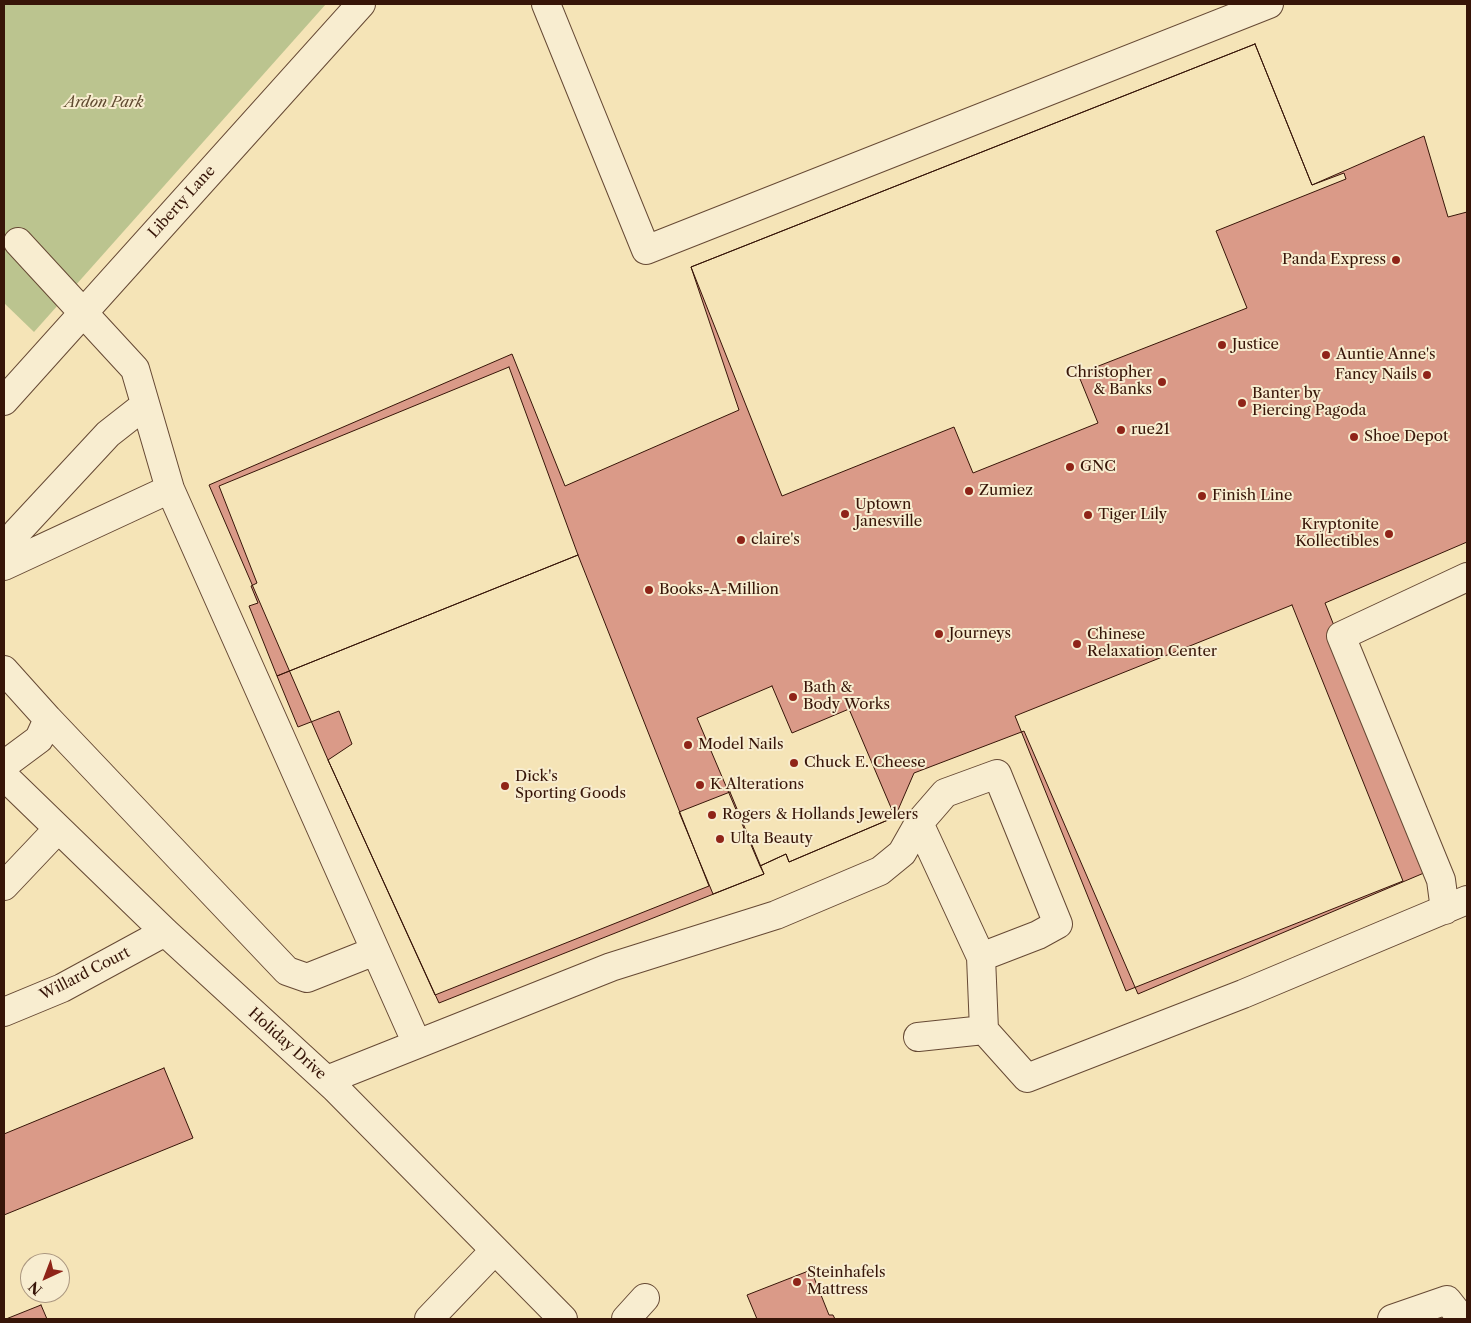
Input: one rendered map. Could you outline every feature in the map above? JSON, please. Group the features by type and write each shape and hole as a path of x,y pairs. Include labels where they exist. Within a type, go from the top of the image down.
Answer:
{"street":[{"name":"Liberty Lane","path":"4,401 361,4"},
{"path":"546,4 646,250 1269,4"},
{"path":"18,242 135,369 170,489 416,1044"},
{"path":"4,550 17,532 108,434 145,405"},
{"path":"4,566 170,489"},
{"path":"919,823 982,958 984,1030 1027,1078 1243,994 1456,905 1441,880 1340,636 1467,577"},
{"path":"4,670 48,719 287,970 307,978 375,951"},
{"path":"4,766 39,739 48,719"},
{"path":"327,1080 611,967 776,915 880,871 902,853 919,823 945,793 997,774 1058,924 1038,935 982,958"},
{"name":"Holiday Drive","path":"4,776 164,932 327,1080 563,1319"},
{"path":"4,886 58,829"},
{"name":"Willard Court","path":"4,1012 62,988 164,932"},
{"path":"918,1037 984,1030"},
{"path":"429,1319 495,1250"},
{"path":"626,1319 645,1298"},
{"path":"1392,1319 1454,1310"}],"green space":[{"name":"Ardon Park","path":"4,4 326,4 34,332 4,303"}],"building":[{"name":"Uptown Janesville","path":"1255,44 1312,185 1424,136 1448,217 1467,212 1467,542 1325,603 1431,870 1138,994 1024,731 914,773 895,817 789,862 786,854 760,866 764,874 439,1003 328,760 209,485 512,354 565,486 739,410 691,267"},
{"path":"1255,44 1312,185 1344,173 1346,179 1216,231 1247,308 1078,374 1098,423 973,473 954,427 782,496 691,267"},
{"path":"509,367 578,555 277,676 249,606 258,603 251,586 257,583 219,486"},
{"name":"Dick's Sporting Goods","path":"578,555 709,886 435,995 328,760 352,744 339,711 298,727 277,676"},
{"path":"1292,605 1403,881 1126,991 1015,716"},
{"name":"Chuck E. Cheese","path":"772,686 792,733 849,709 895,817 789,862 786,854 760,866 697,718"},
{"name":"Ulta Beauty","path":"730,792 764,874 713,894 679,812"},
{"path":"164,1068 193,1138 4,1215 4,1134"},
{"name":"Steinhafels Mattress","path":"811,1270 829,1315 833,1315 835,1319 757,1319 747,1295"},
{"path":"41,1305 47,1319 6,1319"}],"place":[{"name":"Panda Express","path":"1396,260"},
{"name":"Justice","path":"1222,345"},
{"name":"Auntie Anne's","path":"1326,355"},
{"name":"Fancy Nails","path":"1427,375"},
{"name":"Christopher & Banks","path":"1162,382"},
{"name":"Banter by Piercing Pagoda","path":"1242,403"},
{"name":"rue21","path":"1121,430"},
{"name":"Shoe Depot","path":"1354,437"},
{"name":"GNC","path":"1070,467"},
{"name":"Zumiez","path":"969,491"},
{"name":"Finish Line","path":"1202,496"},
{"name":"Uptown Janesville","path":"845,514"},
{"name":"Tiger Lily","path":"1088,515"},
{"name":"Kryptonite Kollectibles","path":"1389,534"},
{"name":"claire's","path":"741,540"},
{"name":"Books-A-Million","path":"649,590"},
{"name":"Journeys","path":"939,634"},
{"name":"Chinese Relaxation Center","path":"1077,644"},
{"name":"Bath & Body Works","path":"793,697"},
{"name":"Model Nails","path":"688,745"},
{"name":"Chuck E. Cheese","path":"794,763"},
{"name":"K Alterations","path":"700,785"},
{"name":"Dick's Sporting Goods","path":"505,786"},
{"name":"Rogers & Hollands Jewelers","path":"712,815"},
{"name":"Ulta Beauty","path":"720,839"},
{"name":"Steinhafels Mattress","path":"797,1282"}]}
